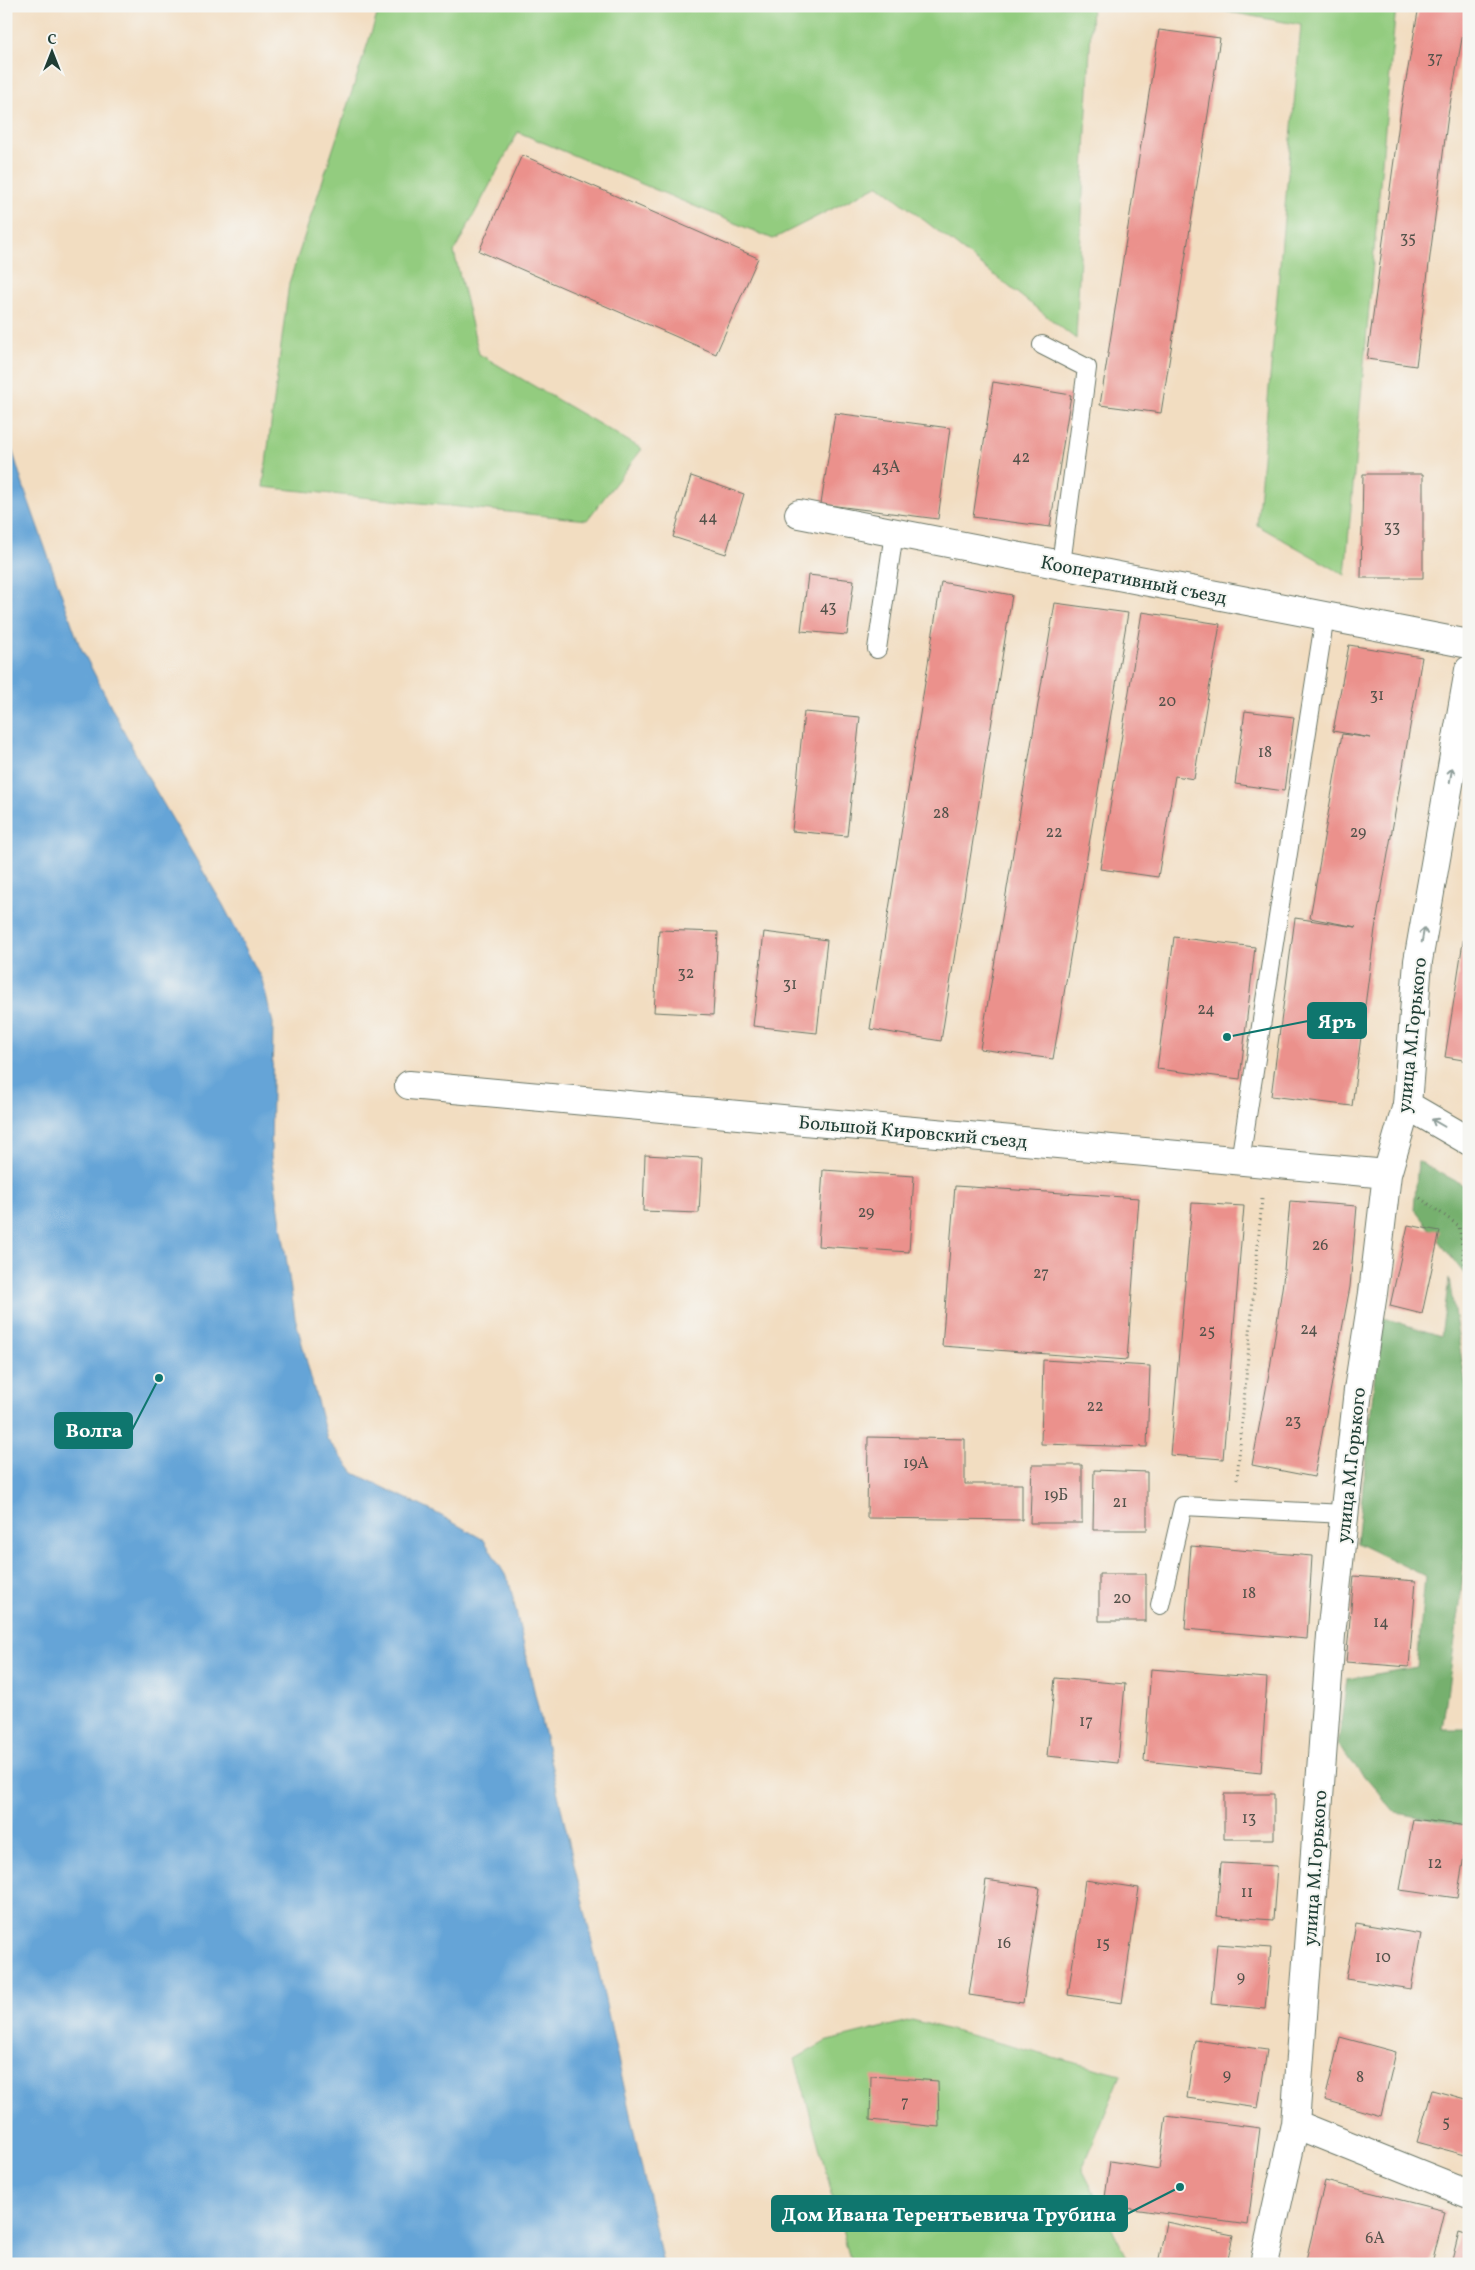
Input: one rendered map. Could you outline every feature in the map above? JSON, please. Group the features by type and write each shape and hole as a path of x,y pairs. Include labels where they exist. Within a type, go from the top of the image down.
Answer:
{"street":[{"name":"Кооперативный съезд","path":"799,514 1469,644"},
{"name":"улица М.Горького","path":"1264,2264 1294,2124 1332,1635 1358,1390 1373,1293 1387,1174 1406,1105 1418,961 1469,670"},
{"name":"Большой Кировский съезд","path":"409,1085 1387,1174"},
{"path":"1406,1105 1469,1141"},
{"path":"1294,2124 1469,2194"}],"lane":[{"path":"1042,344 1087,368 1061,564"},
{"path":"877,650 894,532"},
{"path":"1253,1162 1325,616"},
{"path":"1160,1605 1182,1506 1345,1514"}],"path":[{"path":"1234,1509 1253,1162"},
{"path":"1387,1174 1459,1226 1469,1291"}],"green space":[{"path":"380,6 1092,6 1076,339 879,185 773,239 518,132 454,252 479,354 642,449 587,520 263,487 289,283"},
{"path":"1196,6 1396,6 1345,575 1257,525 1301,25"},
{"path":"1418,1161 1469,1188 1469,1280 1414,1209"},
{"path":"1449,1279 1469,1405 1469,1506 1460,1605 1442,1729 1469,1729 1469,1826 1396,1813 1338,1746 1347,1679 1417,1667 1425,1576 1357,1543 1381,1317 1441,1336"},
{"path":"912,2020 1121,2075 1082,2169 1130,2264 863,2264 850,2259 795,2059 825,2042"}],"water":[{"path":"6,430 23,485 79,644 147,776 223,905 262,980 273,1023 271,1156 295,1317 327,1439 354,1473 438,1514 484,1540 509,1581 600,1977 663,2264 6,2264"}],"building":[{"path":"1419,6 1468,6 1448,115 1416,366 1367,359 1401,108"},
{"path":"1159,30 1220,38 1161,413 1100,405"},
{"path":"522,155 758,258 716,354 479,251"},
{"path":"993,382 1071,395 1050,527 973,517"},
{"path":"835,413 950,428 938,519 821,504"},
{"path":"1363,474 1423,474 1423,578 1361,578"},
{"path":"691,476 744,494 726,554 673,537"},
{"path":"808,575 854,580 847,635 801,631"},
{"path":"941,582 1012,595 941,1041 870,1029"},
{"path":"1055,603 1128,613 1053,1059 980,1049"},
{"path":"1142,612 1220,624 1194,779 1175,776 1158,877 1100,869"},
{"path":"1349,645 1422,657 1375,929 1352,1106 1271,1096 1295,918 1356,927 1310,918 1342,734 1371,738 1333,731"},
{"path":"1245,711 1294,717 1284,791 1235,784"},
{"path":"804,712 860,717 847,836 792,831"},
{"path":"1469,910 1469,1061 1445,1057"},
{"path":"659,930 718,932 713,1015 654,1012"},
{"path":"764,932 827,940 817,1033 753,1026"},
{"path":"1174,937 1255,947 1240,1079 1157,1069"},
{"path":"645,1155 702,1158 699,1213 643,1211"},
{"path":"823,1170 914,1176 909,1252 818,1246"},
{"path":"955,1186 1139,1198 1127,1360 942,1346"},
{"path":"1290,1201 1357,1206 1350,1287 1314,1477 1252,1465 1270,1368 1283,1282"},
{"path":"1192,1203 1244,1206 1223,1459 1170,1455"},
{"path":"1408,1225 1440,1231 1422,1314 1390,1306"},
{"path":"1043,1360 1150,1366 1147,1447 1041,1444"},
{"path":"868,1437 965,1439 965,1484 1022,1484 1022,1520 867,1518"},
{"path":"1032,1465 1082,1465 1082,1523 1030,1523"},
{"path":"1094,1470 1147,1472 1147,1530 1093,1530"},
{"path":"1191,1546 1312,1556 1307,1639 1185,1629"},
{"path":"1099,1574 1146,1574 1146,1621 1099,1621"},
{"path":"1354,1576 1416,1581 1409,1667 1346,1662"},
{"path":"1151,1669 1267,1678 1261,1773 1144,1761"},
{"path":"1055,1678 1125,1684 1118,1763 1047,1756"},
{"path":"1224,1794 1274,1794 1274,1839 1224,1839"},
{"path":"1413,1819 1469,1826 1457,1898 1400,1890"},
{"path":"1221,1863 1277,1866 1273,1920 1217,1916"},
{"path":"986,1880 1040,1888 1023,2003 969,1995"},
{"path":"1085,1880 1139,1888 1122,2003 1068,1995"},
{"path":"1356,1923 1421,1934 1411,1989 1346,1979"},
{"path":"1217,1944 1271,1948 1265,2009 1211,2004"},
{"path":"1340,2037 1396,2052 1381,2116 1325,2100"},
{"path":"1195,2040 1267,2050 1258,2108 1187,2098"},
{"path":"871,2076 938,2081 939,2127 870,2120"},
{"path":"1432,2090 1469,2100 1469,2144 1465,2155 1417,2142"},
{"path":"1166,2116 1260,2128 1248,2225 1104,2205 1110,2161 1159,2169"},
{"path":"1325,2181 1445,2211 1432,2264 1305,2264"},
{"path":"1166,2222 1233,2235 1227,2264 1158,2264"},
{"path":"1459,2232 1469,2235 1469,2264 1451,2264"}],"place":[{"name":"Яръ","path":"1227,1037"},
{"name":"Волга","path":"159,1378"},
{"name":"Дом Ивана Терентьевича Трубина","path":"1180,2187"}]}
